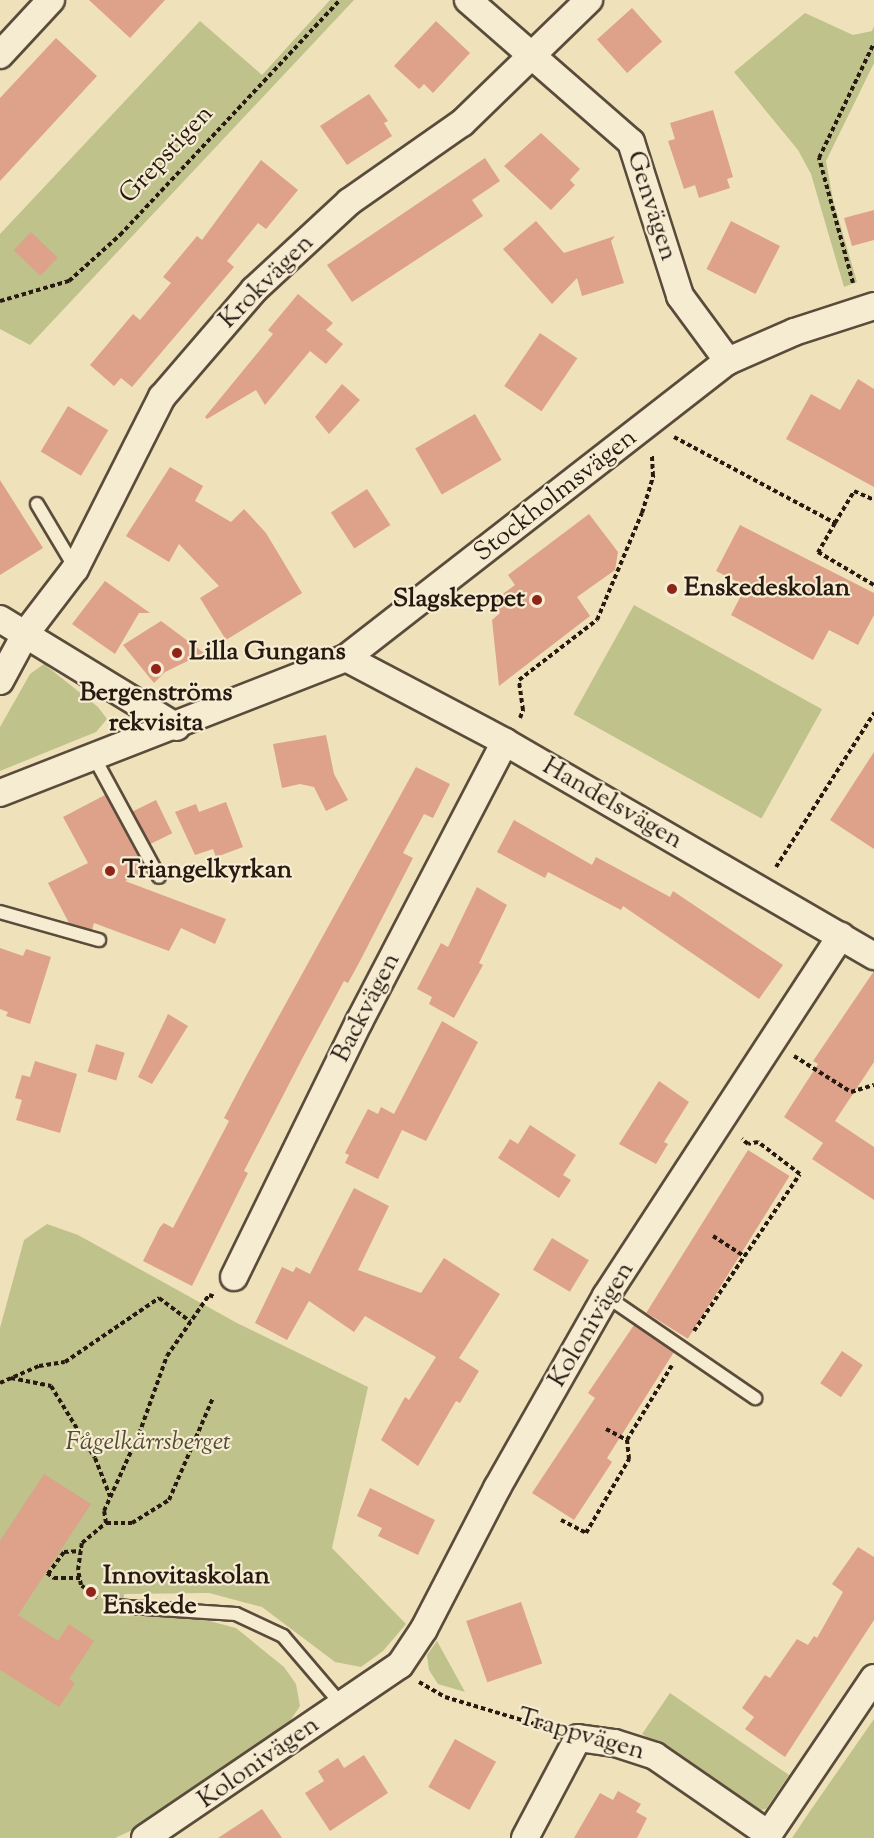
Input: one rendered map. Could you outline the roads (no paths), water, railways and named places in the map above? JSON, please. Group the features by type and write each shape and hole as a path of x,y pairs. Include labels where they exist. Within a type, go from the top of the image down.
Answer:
{"street":[{"path":"0,55 51,0"},
{"name":"Genvägen","path":"468,0 631,142 680,296 728,361"},
{"name":"Krokvägen","path":"26,633 75,569 162,397 254,290 349,202 462,123 589,0"},
{"name":"Stockholmsvägen","path":"0,793 95,759 346,658 728,361 868,308"},
{"path":"0,619 177,726"},
{"path":"0,681 26,633"},
{"name":"Handelsvägen","path":"346,658 512,732 874,956"},
{"name":"Backvägen","path":"234,1276 359,1022 512,732"},
{"name":"Kolonivägen","path":"158,1835 400,1665 424,1629 497,1488 606,1296 842,936"},
{"path":"770,1837 874,1678"},
{"name":"Trappvägen","path":"525,1838 578,1738 615,1743 655,1756 770,1837"}],"lane":[{"path":"37,504 75,569"},
{"path":"95,759 159,877"},
{"path":"0,912 99,940"},
{"path":"606,1296 755,1398"},
{"name":"Kolonivägen","path":"114,1606 236,1614 283,1636 342,1706"}],"place":[{"name":"Enskedeskolan","path":"672,589"},
{"name":"Slagskeppet","path":"537,600"},
{"name":"Lilla Gungans","path":"177,653"},
{"name":"Bergenströms rekvisita","path":"156,669"},
{"name":"Triangelkyrkan","path":"110,871"},
{"name":"Innovitaskolan Enskede","path":"91,1592"}],"park label":[{"name":"Fågelkärrsberget","path":"148,1443"}]}
